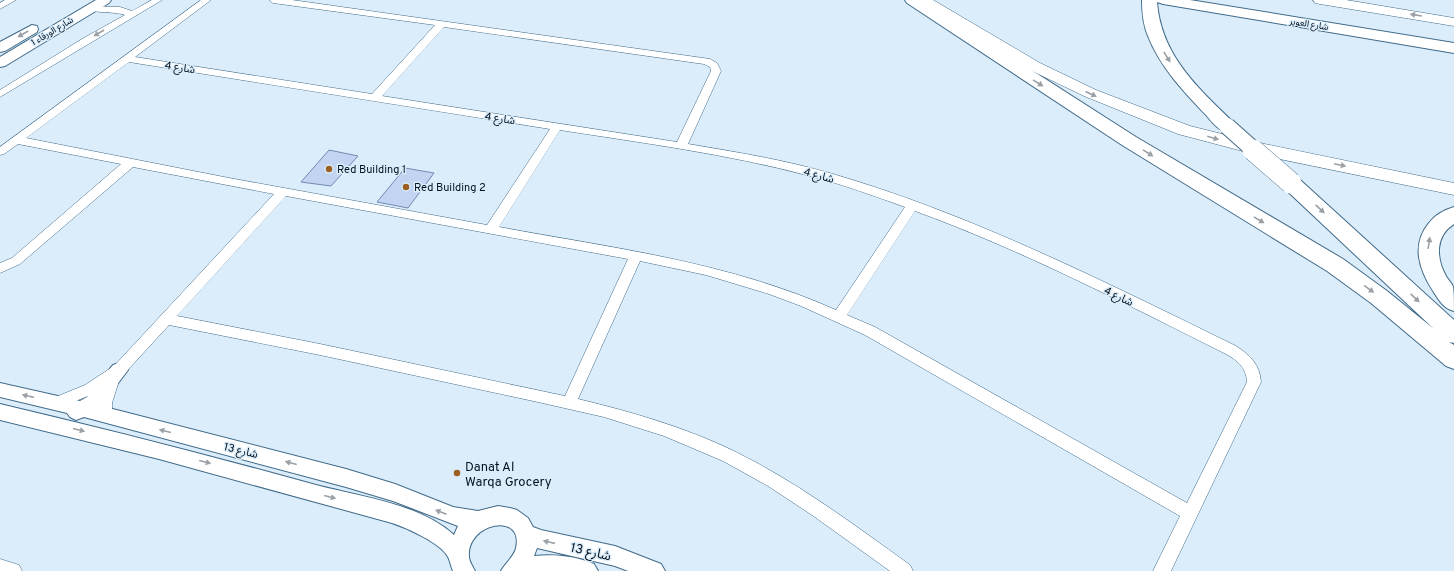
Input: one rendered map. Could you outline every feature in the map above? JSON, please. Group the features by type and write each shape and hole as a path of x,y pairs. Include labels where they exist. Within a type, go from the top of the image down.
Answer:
{"highway":[{"path":"912,0 1128,141 1335,265 1379,297 1454,359"},
{"path":"1149,0 1150,22 1160,45 1176,70 1198,97 1227,126 1291,183 1454,334"},
{"name":"شارع العوير","path":"1163,0 1454,48"},
{"name":"شارع العوير","path":"1210,0 1454,38"},
{"path":"1247,0 1396,29"},
{"path":"1454,214 1436,225 1431,234 1428,249 1431,266 1438,281 1454,303"}],"main road":[{"name":"شارع الورقاء 1","path":"59,13 86,4 105,0"},
{"path":"923,0 1034,66 1090,93 1150,118 1184,130 1250,147 1454,189"},
{"path":"1320,0 1454,22"},
{"name":"شارع الورقاء 1","path":"0,62 86,4"},
{"name":"شارع الورقاء 1","path":"0,48 40,24"}],"street":[{"path":"0,94 85,41 158,0"},
{"path":"0,152 207,0"},
{"path":"273,0 707,61 714,65 716,71 681,146"},
{"path":"86,4 120,10 133,14"},
{"path":"374,98 441,24"},
{"name":"شارع 4","path":"128,59 681,146 758,160 822,176 912,206 990,236 1073,273 1231,350 1250,365 1254,374 1254,382 1162,571"},
{"path":"491,229 556,126"},
{"path":"17,140 283,192 636,256 706,270 739,279 786,295 839,316 900,347 1190,513"},
{"path":"0,268 16,261 131,162"},
{"path":"0,405 56,416 65,416 83,409 93,402 119,370 283,192"},
{"path":"839,316 912,206"},
{"path":"569,403 636,256"},
{"path":"166,319 274,338 569,403 664,429 727,456 758,472 822,512 904,571"},
{"path":"56,403 90,389 119,370"},
{"path":"105,415 105,402 108,389 119,370"},
{"name":"شارع 13","path":"0,390 83,409 371,485 442,512 465,519 479,521"},
{"name":"شارع 13","path":"0,412 245,472 397,516 433,531 447,541 461,562"},
{"path":"461,562 464,534 479,521 496,515 512,518 523,527 526,534 527,540 523,559 513,570"},
{"name":"شارع 13","path":"526,534 541,540 614,556 654,571"},
{"name":"شارع 13","path":"513,570 528,566 555,565 587,571"},
{"path":"0,567 13,571"}],"building":[{"name":"Red Building 1","path":"329,150 358,156 331,186 301,182"},
{"name":"Red Building 2","path":"405,168 434,173 408,208 377,202"}],"place":[{"name":"Red Building 1","path":"329,169"},
{"name":"Red Building 2","path":"406,187"},
{"name":"Danat Al Warqa Grocery","path":"457,473"}]}
